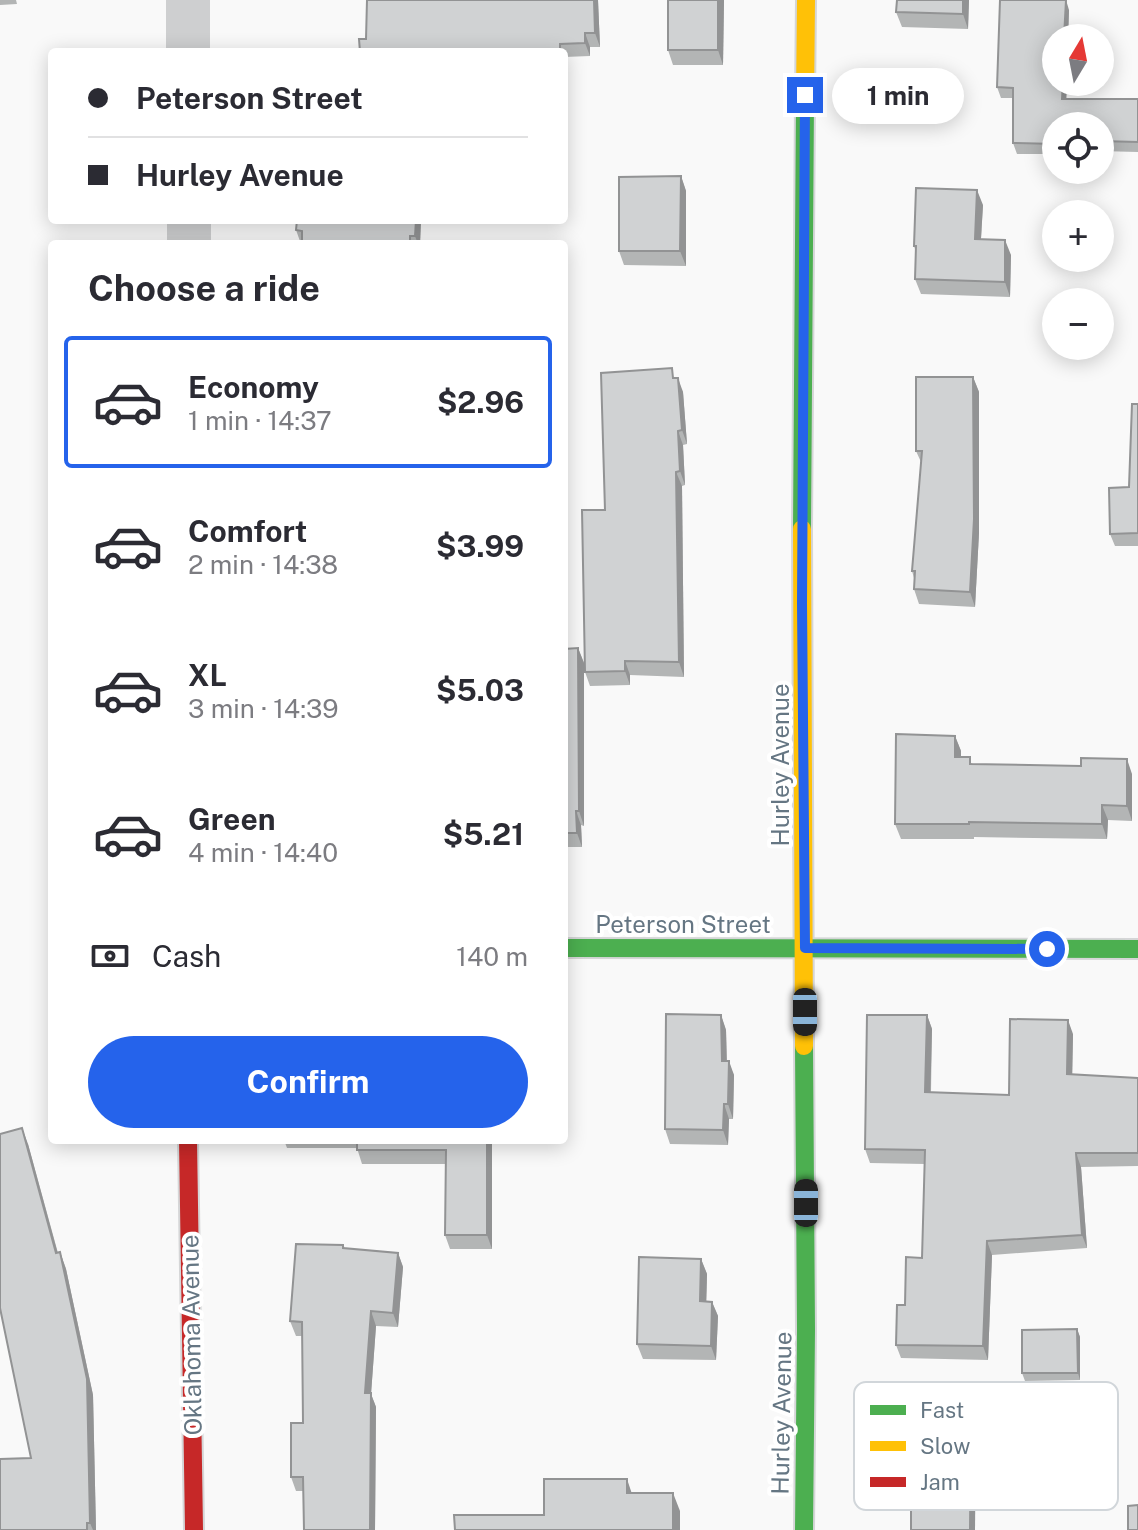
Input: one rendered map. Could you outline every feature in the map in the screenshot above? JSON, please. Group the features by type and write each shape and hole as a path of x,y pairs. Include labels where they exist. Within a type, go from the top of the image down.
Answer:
{"street":[{"path":"188,0 188,48"},
{"name":"Hurley Avenue","path":"804,1530 802,587 806,0"},
{"name":"Peterson Street","path":"568,948 1138,949"},
{"name":"Oklahoma Avenue","path":"188,1144 194,1530"}],"building":[{"path":"367,0 594,0 595,33 585,33 585,43 560,44 560,48 360,48 359,39 366,39"},
{"path":"668,0 718,0 718,50 668,50"},
{"path":"897,0 963,0 963,14 896,12"},
{"path":"1000,0 1066,0 1065,24 1042,24 1042,96 1138,99 1138,142 1114,141 1114,112 1042,112 1042,144 1013,143 1013,88 997,87"},
{"path":"681,176 680,251 619,251 619,177"},
{"path":"916,188 977,190 975,239 1005,240 1005,282 915,279"},
{"path":"297,224 416,224 415,236 410,236 410,240 302,240 302,231 296,230"},
{"path":"672,368 673,378 678,378 682,430 678,431 680,471 676,472 679,662 625,661 625,671 585,672 582,510 605,510 601,373"},
{"path":"916,377 973,377 974,519 970,592 914,589 915,571 912,571 922,451 916,451"},
{"path":"1132,404 1138,404 1138,533 1110,534 1109,488 1129,487"},
{"path":"578,648 577,833 568,833 568,649"},
{"path":"896,734 955,736 955,757 970,757 970,764 1081,766 1081,758 1127,759 1127,806 1102,805 1102,824 895,824"},
{"path":"666,1014 721,1015 722,1061 729,1061 728,1104 724,1104 723,1130 665,1129"},
{"path":"867,1015 927,1015 925,1092 1009,1095 1010,1019 1068,1020 1067,1074 1138,1078 1138,1153 1076,1153 1082,1235 987,1241 983,1346 896,1345 897,1305 905,1305 906,1257 922,1258 925,1150 865,1149"},
{"path":"22,1128 56,1253 60,1252 87,1379 90,1523 87,1523 87,1530 0,1530 0,1459 31,1458 0,1308 0,1134"},
{"path":"357,1144 487,1144 487,1235 445,1235 446,1150 357,1150"},
{"path":"296,1244 343,1245 343,1248 398,1253 393,1313 371,1311 365,1393 371,1393 370,1530 304,1530 303,1477 291,1477 291,1423 303,1423 302,1322 290,1321"},
{"path":"639,1257 701,1259 700,1301 712,1302 711,1346 637,1344"},
{"path":"1077,1329 1078,1373 1022,1373 1022,1330"},
{"path":"544,1479 627,1479 627,1493 673,1493 673,1530 455,1530 454,1515 544,1515"},
{"path":"1138,1505 1138,1530 1128,1530 1128,1506"},
{"path":"911,1510 970,1510 970,1530 911,1530"}],"traffic: fast":[{"path":"802,529 805,100"},
{"path":"568,948 1138,949"},
{"path":"804,1046 804,1530"}],"traffic: slow":[{"path":"805,100 806,0"},
{"path":"802,529 804,1046"}],"traffic: jam":[{"path":"188,1144 194,1530"}],"route":[{"path":"805,95 802,603 805,948 1047,949"}]}
